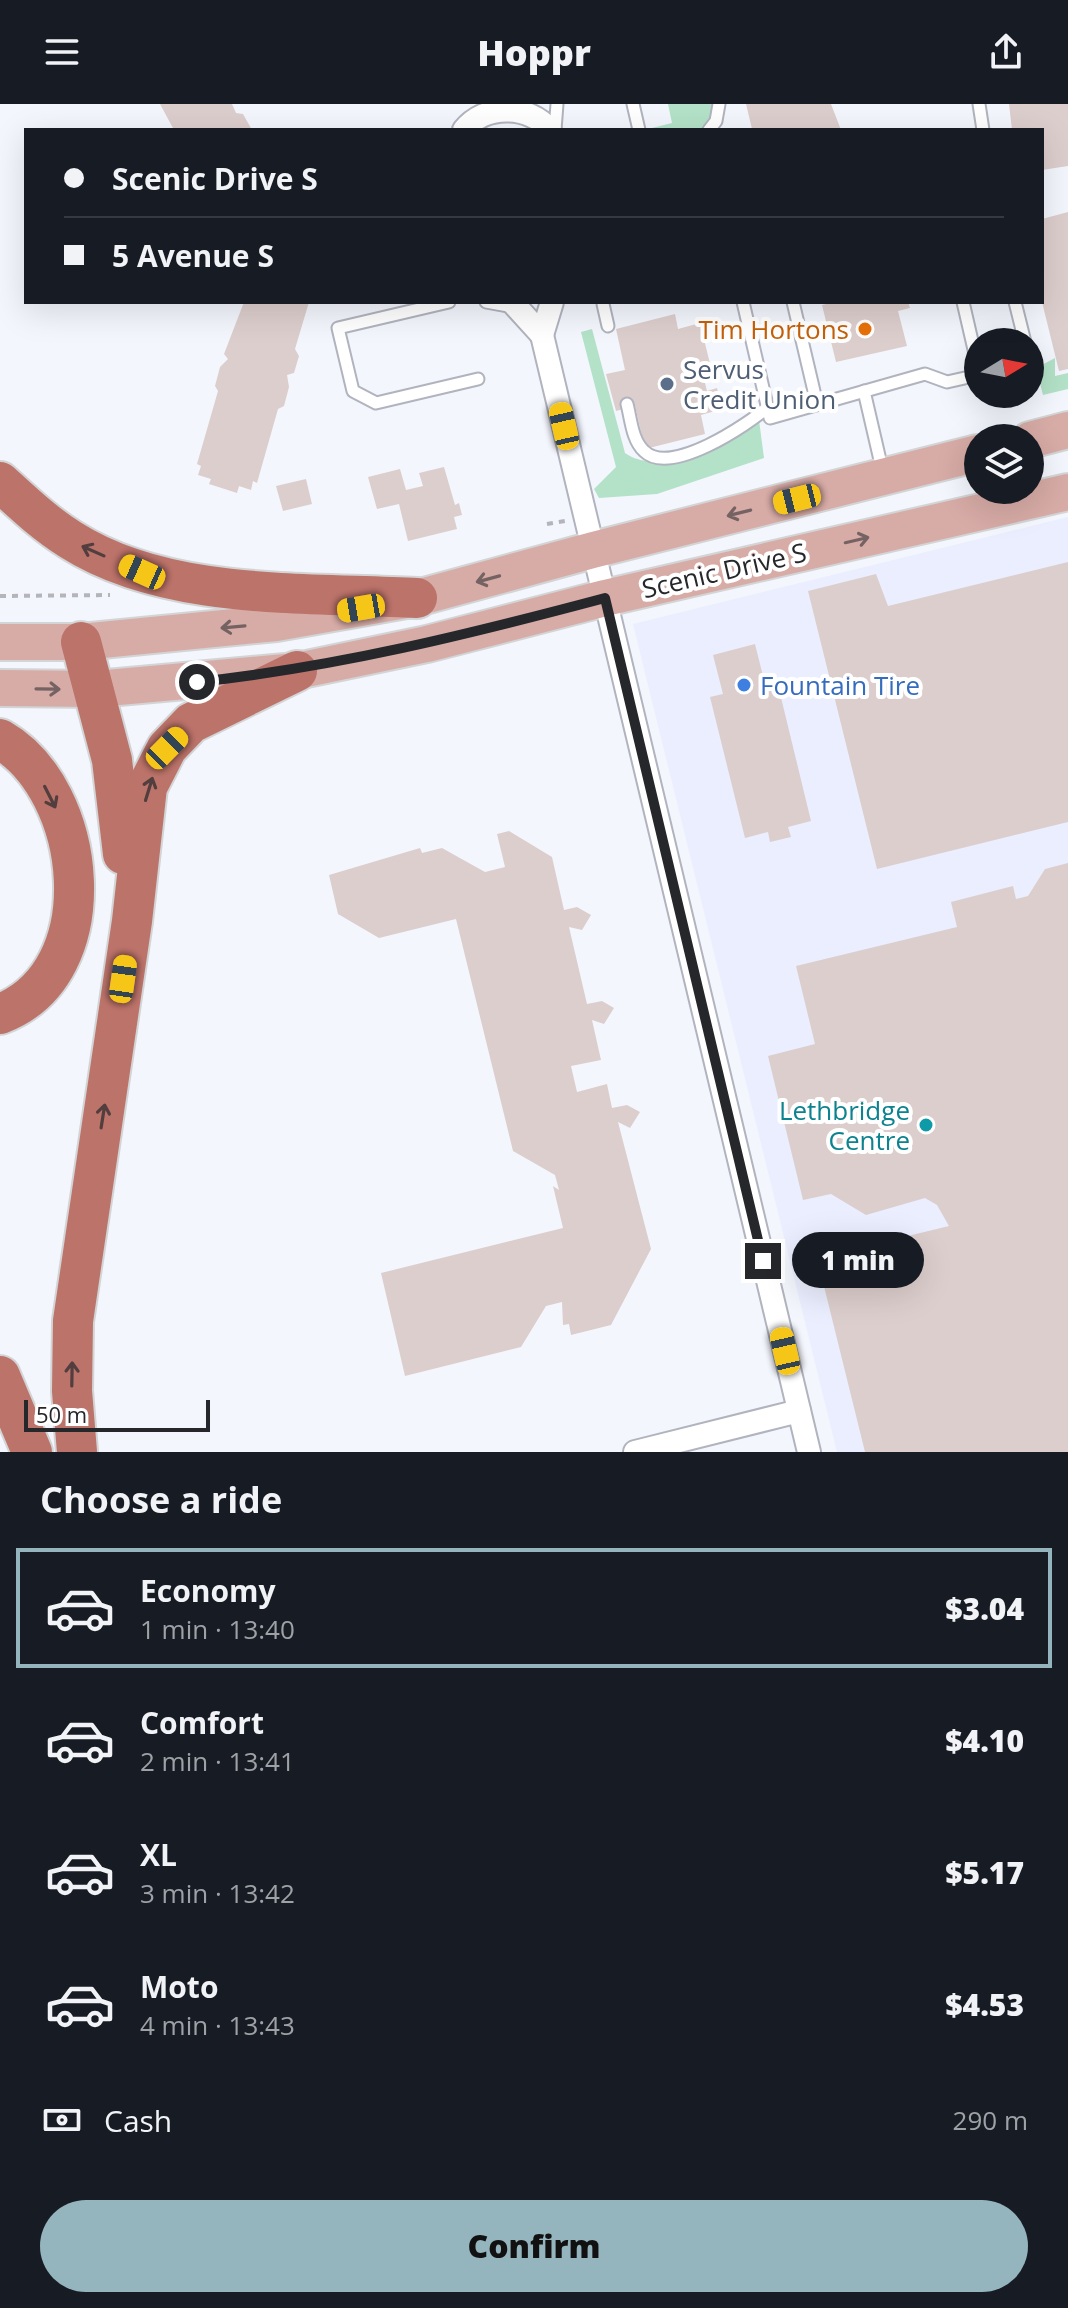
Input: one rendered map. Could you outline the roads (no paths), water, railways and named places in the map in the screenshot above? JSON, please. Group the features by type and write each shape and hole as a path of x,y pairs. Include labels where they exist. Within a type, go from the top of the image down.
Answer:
{"highway":[{"path":"0,482 73,541 142,572 217,587 417,598"},
{"path":"81,642 96,689 112,760 132,921"},
{"path":"77,1452 72,1391 73,1321 132,921 147,787 167,748 191,723 297,671"},
{"path":"0,739 38,774 64,826 74,866 75,913 63,952 38,992 0,1014"},
{"path":"0,1376 32,1452"}],"main road":[{"path":"1044,436 1068,430"},
{"name":"Scenic Drive S","path":"0,642 81,642 276,623 417,598 593,550 964,457"},
{"name":"Scenic Drive S","path":"0,688 96,689 297,671 427,644 605,598 1068,492"}],"street":[{"path":"466,128 478,115 516,106 533,114 550,128"},
{"path":"513,304 542,335 809,1452"},
{"path":"542,335 551,304"},
{"path":"635,1452 799,1411"}],"lane":[{"path":"552,128 557,104"},
{"path":"633,104 639,128"},
{"path":"711,128 716,121 719,104"},
{"path":"979,104 983,128"},
{"path":"432,304 338,328 353,391 376,403 478,379"},
{"path":"603,304 608,326"},
{"path":"743,304 770,418 925,374 947,382 964,378"},
{"path":"793,304 817,404"},
{"path":"963,304 969,328"},
{"path":"1016,304 1022,328"},
{"path":"864,391 884,478"},
{"path":"627,404 635,438 643,451 653,457 666,458 733,434 768,407"}],"place":[{"name":"Tim Hortons","path":"865,329"},
{"name":"Servus Credit Union","path":"667,384"},
{"name":"Fountain Tire","path":"744,685"},
{"name":"Lethbridge Centre","path":"926,1125"}]}
